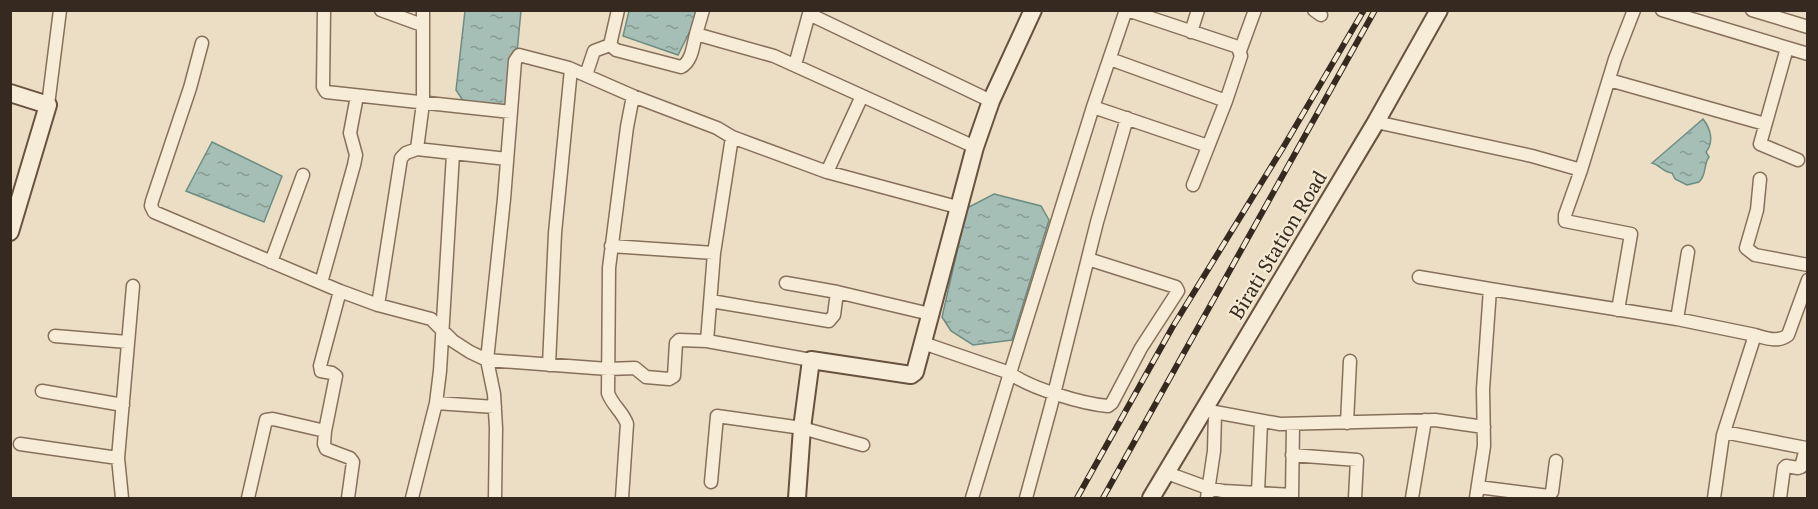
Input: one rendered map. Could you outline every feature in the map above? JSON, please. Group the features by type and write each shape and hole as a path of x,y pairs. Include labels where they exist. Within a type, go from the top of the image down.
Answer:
{"street":[{"path":"10,232 48,105 60,10"},
{"path":"324,10 324,90 329,93 511,112"},
{"path":"381,10 422,25"},
{"path":"417,149 423,103 423,10"},
{"path":"610,45 618,10"},
{"path":"610,45 616,50 676,67 686,65 703,10"},
{"path":"202,42 190,88 152,201 152,210 340,291 378,305 425,316 437,322 453,341 487,360 608,369 635,368 646,377 671,378 674,373 679,340 707,341 911,375 915,372 946,259 957,207 975,147 991,101 1033,10"},
{"path":"972,498 1093,107 1127,10 1235,46 1240,51"},
{"path":"1191,32 1198,10"},
{"path":"1193,185 1226,101 1254,10"},
{"name":"Birati Station Road","path":"1151,498 1209,412 1439,10"},
{"path":"1618,310 1631,234 1565,221 1565,215 1634,10"},
{"path":"1662,10 1808,54"},
{"path":"1752,10 1808,27"},
{"path":"795,65 810,13 991,101"},
{"path":"696,34 774,56 975,147"},
{"path":"586,75 594,51 599,47 610,45"},
{"path":"1787,48 1760,142 1761,145 1798,160"},
{"path":"495,498 495,407 487,360 515,61 519,54 571,69 633,96 709,124 732,137 827,172 957,207"},
{"path":"1110,59 1226,101"},
{"path":"549,365 555,233 571,69"},
{"path":"1609,80 1765,124"},
{"path":"10,93 48,105"},
{"path":"321,283 354,165 356,154 350,133 357,96"},
{"path":"622,498 627,424 625,417 609,397 608,286 611,246 633,96"},
{"path":"827,172 862,96"},
{"path":"1093,107 1209,146"},
{"path":"1026,498 1127,118"},
{"path":"1376,122 1532,156 1581,170"},
{"path":"707,341 714,253 732,137"},
{"path":"378,305 401,158 406,153 417,149 507,159"},
{"path":"412,498 436,403 453,154"},
{"path":"271,262 303,175"},
{"path":"1760,179 1757,210 1746,248 1755,255 1808,265"},
{"path":"611,246 714,253"},
{"path":"1677,319 1688,252"},
{"path":"923,343 1010,373 1024,382 1054,393 1105,406 1110,405 1141,348 1178,291 1176,287 1088,259"},
{"path":"1419,277 1677,319 1776,340 1788,335 1805,295 1808,280"},
{"path":"786,283 837,292 930,314"},
{"path":"122,498 118,458 133,286"},
{"path":"1490,289 1483,389 1484,446 1477,493 1549,496 1552,492 1556,461"},
{"path":"340,291 320,366 321,371 336,376 324,444 326,449 350,458 354,462 348,498"},
{"path":"711,301 829,321 834,315 837,292"},
{"path":"1714,498 1724,432 1755,335"},
{"path":"55,336 128,342"},
{"path":"797,498 802,428 811,360"},
{"path":"1347,423 1350,362"},
{"path":"42,391 123,405"},
{"path":"436,403 495,407"},
{"path":"1207,493 1214,451 1209,412 1261,422 1293,424 1442,420 1484,427"},
{"path":"711,482 717,416 802,428 863,445"},
{"path":"248,498 266,420 273,419 325,431"},
{"path":"1412,498 1425,420"},
{"path":"1258,493 1261,422"},
{"path":"1167,473 1207,493 1258,493 1292,497 1293,424"},
{"path":"1724,432 1806,448 1801,467 1786,466 1784,468 1780,498"},
{"path":"20,444 118,458"},
{"path":"1292,455 1357,460 1355,498"}],"water":[{"path":"465,11 521,11 512,103 497,106 464,102 456,90"},
{"path":"629,11 700,11 678,55 623,36"},
{"path":"1703,119 1710,136 1710,144 1706,152 1709,157 1699,182 1687,185 1675,179 1672,173 1652,163"},
{"path":"212,142 282,176 264,222 186,191"},
{"path":"994,194 1041,206 1049,220 1012,340 973,345 951,331 942,317 967,208"}],"railway":[{"path":"1077,498 1172,328 1284,146 1364,10"},
{"path":"1103,498 1375,10"}]}
